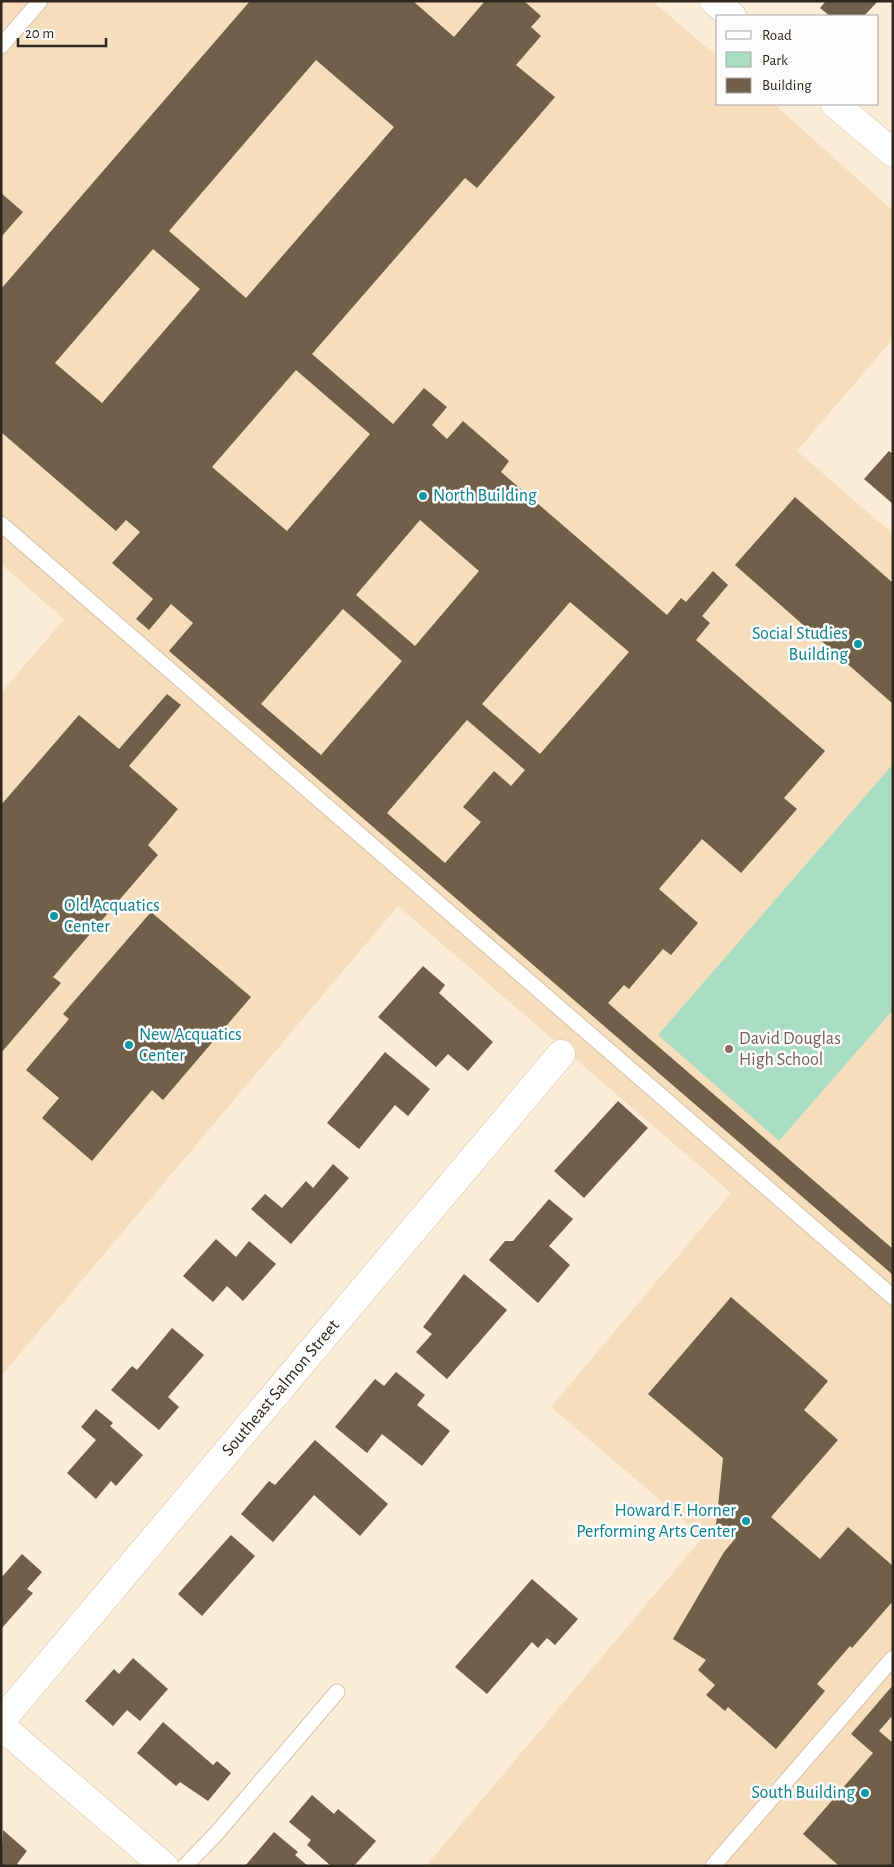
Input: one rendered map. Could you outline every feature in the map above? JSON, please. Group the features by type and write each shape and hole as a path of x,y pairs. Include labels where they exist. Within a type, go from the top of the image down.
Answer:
{"street":[{"path":"714,1 731,15"},
{"path":"836,105 893,153"},
{"name":"Southeast Salmon Street","path":"1,1721 561,1054"},
{"path":"1,1726 164,1866"}],"lane":[{"path":"1,46 40,1"},
{"path":"1,524 893,1297"},
{"path":"713,1866 893,1658"},
{"path":"185,1866 216,1834 337,1692"}],"shaded area":[{"name":"David Douglas High School","path":"1,1 652,1 716,55 716,105 775,105 893,211 893,339 797,451 893,534 893,1866 426,1866 703,1537 551,1407 731,1193 398,906 1,1376 1,693 64,619 1,564"}],"green space":[{"path":"893,764 893,1010 779,1141 658,1035"}],"building":[{"name":"North Building","path":"250,1 413,1 454,37 485,1 524,1 541,16 531,27 541,36 516,65 555,97 477,188 465,178 312,354 393,424 424,388 447,407 432,425 447,439 463,421 509,461 501,472 667,615 681,598 686,602 713,571 728,585 702,616 710,623 696,640 825,751 784,798 797,809 741,873 702,839 659,889 698,923 671,955 663,949 629,989 624,985 608,1003 893,1249 893,1275 169,651 193,623 171,604 149,630 136,619 153,599 112,563 140,532 126,520 116,531 1,432 1,289","holes":["316,60 394,127 246,298 169,231","153,249 200,289 102,403 55,363","296,370 370,434 287,531 212,467","420,520 479,571 415,646 356,595","570,602 629,652 540,754 482,704","343,609 402,661 321,755 261,704","467,720 525,770 511,786 494,771 463,807 481,822 445,863 387,813"]},
{"path":"826,1 878,1 865,15 829,15 820,8"},
{"path":"1,193 23,212 1,237"},
{"path":"889,451 893,454 893,504 864,479"},
{"name":"Social Studies Building","path":"795,497 893,583 893,704 735,565"},
{"name":"Old Acquatics Center","path":"167,694 181,705 129,766 178,809 148,845 158,855 53,977 61,983 1,1053 1,805 79,715 119,749"},
{"name":"New Acquatics Center","path":"151,912 251,997 163,1100 152,1090 92,1161 42,1118 59,1098 26,1070 69,1019 63,1014"},
{"path":"423,966 445,985 439,993 493,1042 468,1071 448,1054 436,1067 378,1017"},
{"path":"385,1052 430,1089 408,1116 395,1105 359,1149 327,1123"},
{"path":"618,1101 648,1128 584,1198 554,1171"},
{"path":"333,1164 349,1178 291,1244 251,1209 265,1194 282,1208 306,1181 313,1188"},
{"path":"549,1199 573,1219 549,1246 570,1265 538,1303 489,1260 505,1241 513,1241"},
{"path":"216,1239 236,1257 249,1241 276,1264 243,1301 227,1286 213,1302 183,1276"},
{"path":"464,1274 507,1310 447,1379 416,1352 432,1334 423,1327"},
{"name":"Howard F. Horner Performing Arts Center","path":"731,1297 828,1381 804,1410 838,1440 771,1517 820,1559 848,1527 893,1566 893,1601 852,1648 850,1646 817,1684 825,1691 776,1749 728,1707 725,1711 706,1695 715,1685 698,1670 706,1660 673,1639 724,1552 734,1540 716,1525 723,1458 648,1394"},
{"path":"172,1328 204,1355 168,1397 179,1407 159,1430 111,1390 132,1366 137,1370"},
{"path":"396,1372 425,1395 417,1405 450,1431 422,1466 382,1434 367,1453 335,1427 375,1379 384,1386"},
{"path":"96,1409 113,1423 110,1426 143,1455 116,1486 111,1481 96,1499 67,1473 96,1440 81,1427"},
{"path":"315,1440 388,1504 360,1536 314,1495 273,1542 241,1514 269,1481 275,1485"},
{"path":"231,1535 255,1556 202,1616 178,1594"},
{"path":"22,1554 42,1572 27,1589 33,1593 1,1629 1,1578"},
{"path":"532,1579 578,1619 555,1645 547,1638 538,1648 532,1642 487,1694 455,1667"},
{"path":"133,1658 168,1689 140,1721 127,1710 113,1726 85,1701 114,1669 119,1674"},
{"name":"South Building","path":"893,1685 893,1715 879,1731 893,1743 893,1866 839,1866 803,1834 873,1753 851,1734"},
{"path":"163,1722 213,1765 217,1761 231,1773 208,1801 180,1782 176,1786 137,1753"},
{"path":"312,1795 334,1814 338,1809 376,1841 354,1866 331,1866 307,1845 311,1840 289,1822"},
{"path":"3,1830 27,1851 17,1864 19,1866 1,1866"},
{"path":"274,1832 298,1852 295,1855 308,1866 245,1866"}],"place":[{"name":"North Building","path":"423,496"},
{"name":"Social Studies Building","path":"858,644"},
{"name":"Old Acquatics Center","path":"54,916"},
{"name":"New Acquatics Center","path":"129,1045"},
{"name":"David Douglas High School","path":"729,1049"},
{"name":"Howard F. Horner Performing Arts Center","path":"746,1521"},
{"name":"South Building","path":"865,1793"}]}
